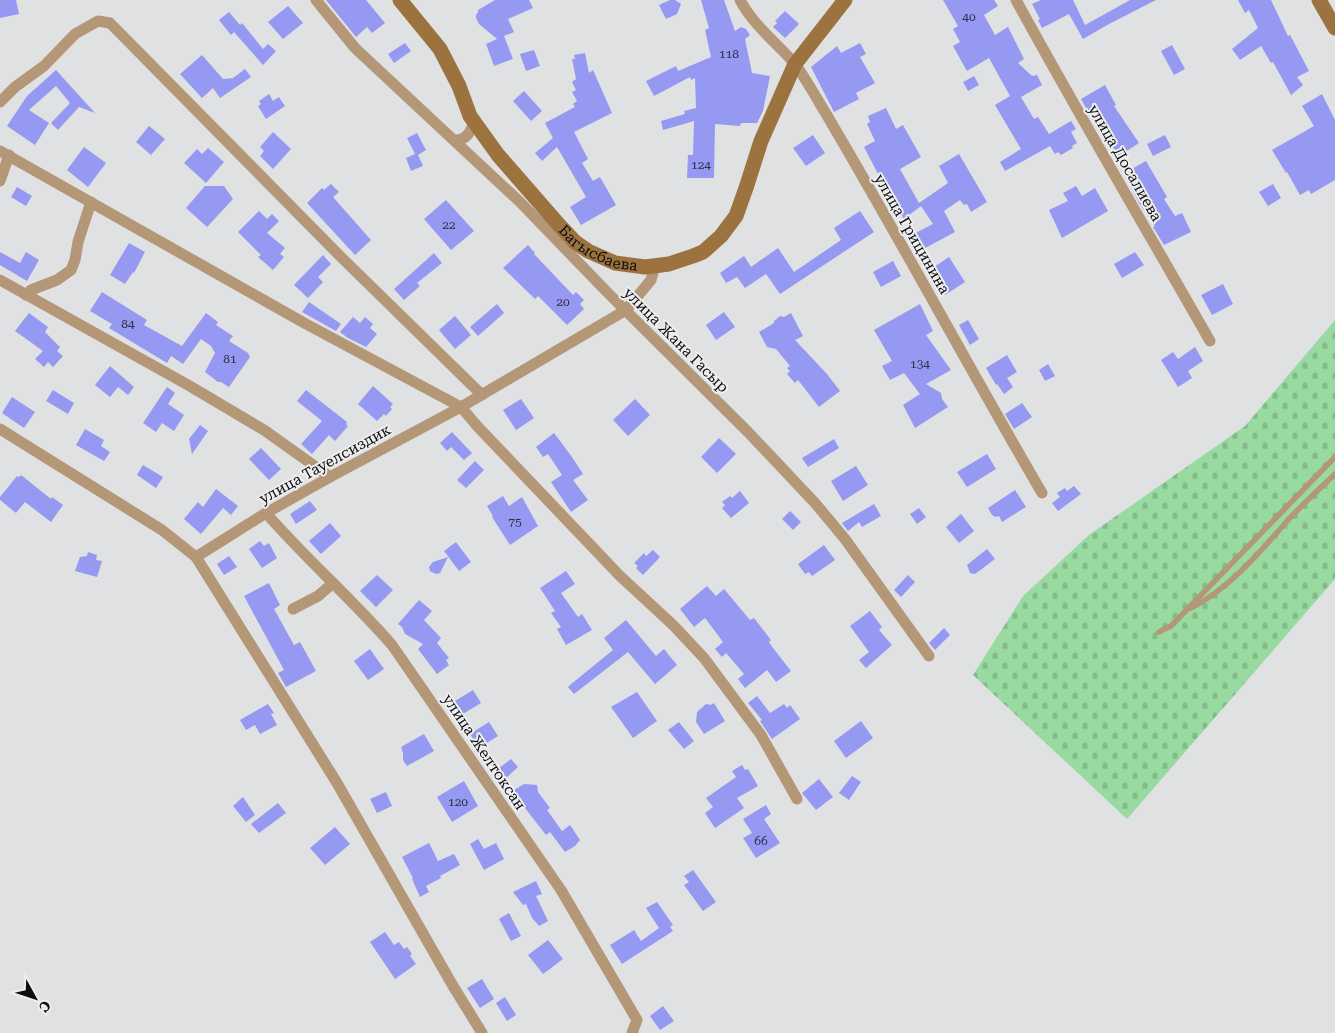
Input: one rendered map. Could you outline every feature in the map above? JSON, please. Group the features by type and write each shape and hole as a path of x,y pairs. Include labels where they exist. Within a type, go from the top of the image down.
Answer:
{"street":[{"path":"316,0 355,48 456,140 525,198"},
{"name":"Багысбаева","path":"400,0 440,49 474,121 525,198 575,242 583,256 615,263 655,266 669,264 703,252 721,236 736,216 761,141 795,64 845,0"},
{"name":"улица Грицинина","path":"740,0 748,13 795,64 885,214 1042,494"},
{"name":"улица Досалиева","path":"1016,0 1095,142 1210,341"},
{"path":"1319,0 1335,28"},
{"path":"0,102 44,66 75,34 98,21 110,24 482,395"},
{"path":"456,140 466,137 474,121"},
{"path":"0,181 4,153 306,324 461,407 620,576 704,658 761,735 796,799"},
{"path":"26,295 30,290 57,280 71,270 91,202"},
{"name":"улица Жана Гасыр","path":"583,256 626,310 748,432 815,503 845,540 929,656"},
{"name":"улица Тауелсиздик","path":"196,557 266,513 461,407 626,310 651,280 655,266"},
{"path":"0,280 248,420 330,477"},
{"path":"0,429 146,520 196,557 337,783 453,986 482,1033"},
{"name":"улица Желтоксан","path":"266,513 392,645 561,890 637,1020 632,1033"},
{"path":"293,609 318,596 333,583"}],"lane":[{"path":"1158,632 1171,626 1335,457"},
{"path":"1186,610 1204,601 1231,579 1271,541 1335,474"}],"green space":[{"path":"1335,320 1335,579 1127,819 973,675 1023,596 1089,535 1245,426"}],"building":[{"path":"0,0 16,0 19,14 0,18"},
{"path":"326,0 366,0 385,23 372,33 367,27 356,37"},
{"path":"495,0 529,0 533,8 508,19 514,32 504,36 513,59 494,66 486,44 497,39 479,24 476,15 478,10"},
{"path":"675,0 681,4 677,14 666,19 659,5"},
{"path":"701,0 724,0 735,31 741,27 746,29 750,35 745,39 752,73 770,76 763,111 757,123 741,123 740,126 715,124 714,178 687,178 688,155 693,155 694,121 663,130 661,121 685,114 684,111 696,108 695,78 691,80 690,77 654,96 646,81 676,66 678,71 711,57 705,30 709,28"},
{"path":"943,0 994,0 998,6 984,15 995,35 1008,27 1024,59 1018,63 1032,76 1037,75 1042,85 1021,97 1034,119 1038,117 1049,134 1071,121 1076,129 1071,132 1077,143 1072,146 1073,148 1061,155 1058,152 1055,154 1050,146 1005,171 1000,162 1021,149 995,105 1010,96 989,58 967,71 953,46 960,42 953,29 958,26"},
{"path":"1041,0 1073,0 1085,25 1130,0 1156,0 1083,39 1069,14 1042,28 1038,20 1040,19 1032,4"},
{"path":"1238,0 1271,0 1288,36 1290,35 1309,71 1297,77 1303,85 1291,95 1273,62 1271,63 1261,46 1240,60 1232,49 1258,28 1249,10 1245,13"},
{"path":"288,6 303,23 283,39 268,22"},
{"path":"785,11 799,24 785,38 773,27 777,23 775,21"},
{"path":"229,12 240,25 242,23 263,49 268,44 276,51 263,65 234,32 231,35 219,20"},
{"path":"405,43 411,51 394,63 388,54"},
{"path":"860,43 866,54 860,57 875,83 856,93 859,99 834,112 811,67 837,46 841,53"},
{"path":"1172,45 1185,69 1174,75 1161,51"},
{"path":"534,50 540,66 526,71 520,54"},
{"path":"585,53 589,73 593,70 612,113 574,132 588,159 582,163 593,181 600,177 616,205 581,225 570,207 586,197 557,147 542,161 535,153 553,138 545,123 575,107 573,104 577,101 572,92 576,90 572,82 576,79 572,59 575,59 574,55"},
{"path":"202,55 223,79 233,78 245,69 251,77 220,98 213,88 202,98 180,74"},
{"path":"56,70 95,113 79,107 58,130 51,123 70,103 56,86 29,110 49,123 35,145 7,126 27,96"},
{"path":"974,76 979,85 968,91 963,82"},
{"path":"1105,85 1116,105 1114,106 1139,143 1119,156 1111,145 1107,146 1081,99"},
{"path":"524,91 542,111 531,121 513,101"},
{"path":"269,94 273,101 279,97 285,106 266,119 258,106 261,104 259,101"},
{"path":"1322,94 1335,120 1335,180 1311,194 1309,190 1300,195 1272,150 1314,126 1302,106"},
{"path":"886,108 896,129 903,125 921,157 900,169 919,203 948,183 939,166 959,154 987,202 971,212 967,204 964,205 960,200 944,211 955,232 916,253 908,237 933,224 921,206 904,219 864,147 875,141 867,124 870,122 868,116"},
{"path":"149,126 165,139 151,155 136,142"},
{"path":"273,132 291,149 273,169 260,156 264,151 260,147"},
{"path":"417,133 426,150 418,155 423,166 411,171 406,158 415,154 407,138"},
{"path":"813,135 825,153 806,166 793,148"},
{"path":"1165,135 1171,147 1153,156 1147,144"},
{"path":"84,147 106,163 88,187 67,170"},
{"path":"208,148 224,162 206,183 184,163 197,149 202,154"},
{"path":"1146,161 1167,197 1164,199 1175,216 1182,213 1191,232 1164,245 1127,179 1132,177 1128,171"},
{"path":"331,184 339,192 333,197 371,240 355,255 307,203 322,188 324,190"},
{"path":"1273,184 1281,198 1268,206 1259,192"},
{"path":"205,186 224,186 233,199 207,227 186,208"},
{"path":"1076,186 1082,196 1095,188 1108,211 1062,238 1049,210 1068,201 1063,193"},
{"path":"17,187 32,196 26,206 11,197"},
{"path":"446,200 474,231 451,250 424,219"},
{"path":"259,211 267,219 272,214 279,221 267,233 285,248 280,254 284,257 273,270 258,257 261,255 238,232"},
{"path":"860,211 874,232 780,294 766,274 745,288 737,277 726,283 720,273 744,256 751,267 778,248 794,272 841,240 834,228"},
{"path":"129,243 145,252 134,273 125,284 110,275"},
{"path":"528,245 534,254 573,295 576,292 584,300 580,304 584,309 567,325 538,296 535,299 503,268"},
{"path":"0,252 20,263 26,252 39,260 27,281 0,265"},
{"path":"1135,252 1144,265 1122,278 1114,264"},
{"path":"434,253 442,263 417,283 420,286 404,300 394,289"},
{"path":"323,255 331,264 318,277 323,282 308,298 294,285"},
{"path":"949,257 965,282 945,295 928,271"},
{"path":"893,261 901,276 881,287 873,272"},
{"path":"1223,284 1233,304 1212,315 1201,295"},
{"path":"102,292 147,320 144,325 182,346 206,313 218,322 216,325 233,336 229,341 248,353 250,357 229,387 218,382 205,372 215,353 211,346 201,339 183,364 171,356 167,363 109,328 112,324 90,311"},
{"path":"309,302 341,324 336,331 302,312"},
{"path":"497,304 504,313 478,336 470,327"},
{"path":"920,304 933,331 926,335 951,370 926,384 941,393 942,399 948,407 915,428 903,405 920,394 904,373 890,380 882,366 892,361 874,330"},
{"path":"724,312 735,327 716,340 706,325"},
{"path":"29,313 48,327 45,332 60,347 57,351 63,356 53,367 48,362 44,367 35,359 43,351 15,331"},
{"path":"791,313 803,336 795,340 840,391 819,407 798,380 795,383 787,374 790,371 787,368 790,366 776,349 767,347 759,332 774,323 780,316 784,317"},
{"path":"455,316 471,335 455,349 439,330"},
{"path":"353,317 360,323 365,317 373,324 370,328 377,334 366,347 340,332"},
{"path":"968,320 979,339 970,345 959,325"},
{"path":"1195,347 1203,361 1188,371 1192,378 1178,387 1161,360 1173,352 1178,359"},
{"path":"1007,355 1017,372 1007,378 1013,387 1004,394 986,368"},
{"path":"1048,364 1055,376 1045,381 1039,370"},
{"path":"110,366 134,387 128,395 118,387 110,397 95,385"},
{"path":"373,386 393,404 390,407 392,409 386,416 384,414 377,421 358,404"},
{"path":"167,387 175,393 168,404 184,415 174,431 162,423 156,432 143,423"},
{"path":"53,390 74,403 68,414 46,401"},
{"path":"306,390 347,422 348,426 335,441 329,435 312,454 301,444 322,421 297,401"},
{"path":"12,397 35,412 24,428 2,413"},
{"path":"521,399 534,418 516,430 503,410"},
{"path":"635,399 650,415 628,436 613,420"},
{"path":"1022,403 1032,417 1014,429 1005,414"},
{"path":"200,425 208,431 192,454 189,439"},
{"path":"85,429 104,440 101,446 110,452 104,461 76,445"},
{"path":"452,432 472,453 464,460 451,447 447,451 440,443"},
{"path":"554,433 583,474 573,480 588,500 571,512 551,482 562,475 548,454 543,457 536,447"},
{"path":"719,438 736,454 717,473 701,457"},
{"path":"834,439 839,448 808,467 802,458"},
{"path":"261,448 281,469 269,480 249,459"},
{"path":"987,454 996,469 967,487 957,472"},
{"path":"475,461 484,470 466,488 457,480"},
{"path":"143,465 163,477 156,488 137,475"},
{"path":"856,466 868,485 843,501 831,481"},
{"path":"21,475 51,499 52,497 63,505 51,522 25,502 16,513 0,500 0,497 17,476"},
{"path":"1074,486 1081,494 1058,511 1052,503 1060,497 1057,493 1065,488 1067,491"},
{"path":"216,489 238,506 231,515 223,508 201,534 184,519 198,502 203,507"},
{"path":"1015,490 1026,507 1002,522 999,516 995,517 992,515 988,508"},
{"path":"740,491 749,503 731,518 722,508 725,505 722,502 730,496 732,498"},
{"path":"503,496 509,506 522,497 538,526 510,545 487,506"},
{"path":"310,501 317,510 296,524 290,514"},
{"path":"874,504 881,516 862,527 859,522 848,531 842,523"},
{"path":"919,508 926,517 917,524 910,514"},
{"path":"790,511 801,522 793,530 782,519"},
{"path":"961,514 974,531 959,543 946,527"},
{"path":"330,523 341,536 321,554 309,541"},
{"path":"260,541 264,546 269,543 277,558 262,568 249,549"},
{"path":"456,542 471,562 459,571 444,551"},
{"path":"824,545 835,560 812,576 809,572 805,574 798,564"},
{"path":"987,549 995,559 975,574 970,573 967,565"},
{"path":"653,550 660,557 643,575 634,563 644,553 646,556"},
{"path":"88,552 97,555 96,560 102,561 97,577 75,571 80,557 87,556"},
{"path":"229,556 237,567 224,575 217,564"},
{"path":"448,557 440,573 436,574 430,571 429,567 433,562"},
{"path":"566,571 575,584 561,593 578,617 582,614 592,630 566,645 557,629 561,627 551,613 555,611 540,588"},
{"path":"377,575 393,590 376,607 360,591"},
{"path":"908,575 915,582 901,597 894,590"},
{"path":"269,583 280,605 274,609 294,645 300,642 316,671 286,687 278,673 284,670 244,596"},
{"path":"707,586 716,596 724,589 750,620 754,618 771,640 769,642 773,648 791,671 776,682 767,670 745,688 738,679 744,674 726,653 722,657 715,649 723,642 705,618 694,627 680,609"},
{"path":"419,600 432,611 424,620 441,638 437,643 449,658 446,660 449,665 437,674 418,649 423,644 405,634 402,627 398,624"},
{"path":"870,611 882,627 879,630 892,645 866,668 859,660 869,652 850,626"},
{"path":"626,620 656,656 664,649 677,665 655,684 628,652 574,694 568,687 613,650 604,638"},
{"path":"944,628 950,635 935,650 929,643"},
{"path":"370,649 384,669 368,680 354,661"},
{"path":"473,690 481,703 458,717 450,704"},
{"path":"637,692 657,721 633,738 611,707"},
{"path":"757,696 770,713 784,704 787,708 790,705 800,719 772,739 760,721 762,720 748,703"},
{"path":"714,703 725,721 704,734 696,722 697,712 706,704 711,705"},
{"path":"268,704 274,713 271,714 277,725 260,734 255,725 246,730 240,720"},
{"path":"861,721 873,738 846,758 834,741"},
{"path":"489,722 498,736 479,748 470,734"},
{"path":"679,722 694,741 684,749 668,730"},
{"path":"424,734 434,751 407,766 403,760 401,747"},
{"path":"511,759 518,767 503,781 494,772"},
{"path":"742,765 745,770 748,769 758,786 737,798 744,808 715,828 705,813 713,807 706,798 736,777 732,771"},
{"path":"852,776 861,782 849,800 839,793"},
{"path":"819,779 833,797 816,810 802,793"},
{"path":"464,781 478,806 452,822 437,797"},
{"path":"524,784 537,785 538,792 550,808 547,810 562,831 570,825 580,840 575,846 565,852 550,832 546,835 521,803 519,804 511,792"},
{"path":"386,792 392,806 377,813 370,799"},
{"path":"243,797 255,815 246,822 233,806"},
{"path":"278,803 286,813 259,833 251,824"},
{"path":"766,805 771,814 764,819 780,843 756,858 743,838 752,833 743,819"},
{"path":"335,827 350,844 325,865 310,848"},
{"path":"478,839 484,849 496,843 504,859 484,870 470,844"},
{"path":"429,843 438,861 454,854 460,865 426,886 429,892 420,897 402,857"},
{"path":"693,870 716,902 703,911 684,885 689,882 684,876"},
{"path":"536,881 542,894 536,896 548,921 539,926 532,918 526,904 523,905 513,892"},
{"path":"657,902 673,925 670,927 673,931 622,964 610,945 634,930 641,941 659,928 646,908"},
{"path":"509,913 521,936 511,941 499,919"},
{"path":"385,932 394,945 399,942 404,949 407,947 412,954 410,956 416,964 395,979 370,942"},
{"path":"548,940 563,959 543,974 528,955"},
{"path":"482,979 494,999 480,1008 467,988"},
{"path":"505,997 516,1015 507,1021 496,1003"},
{"path":"663,1006 674,1021 660,1030 650,1016"}]}
